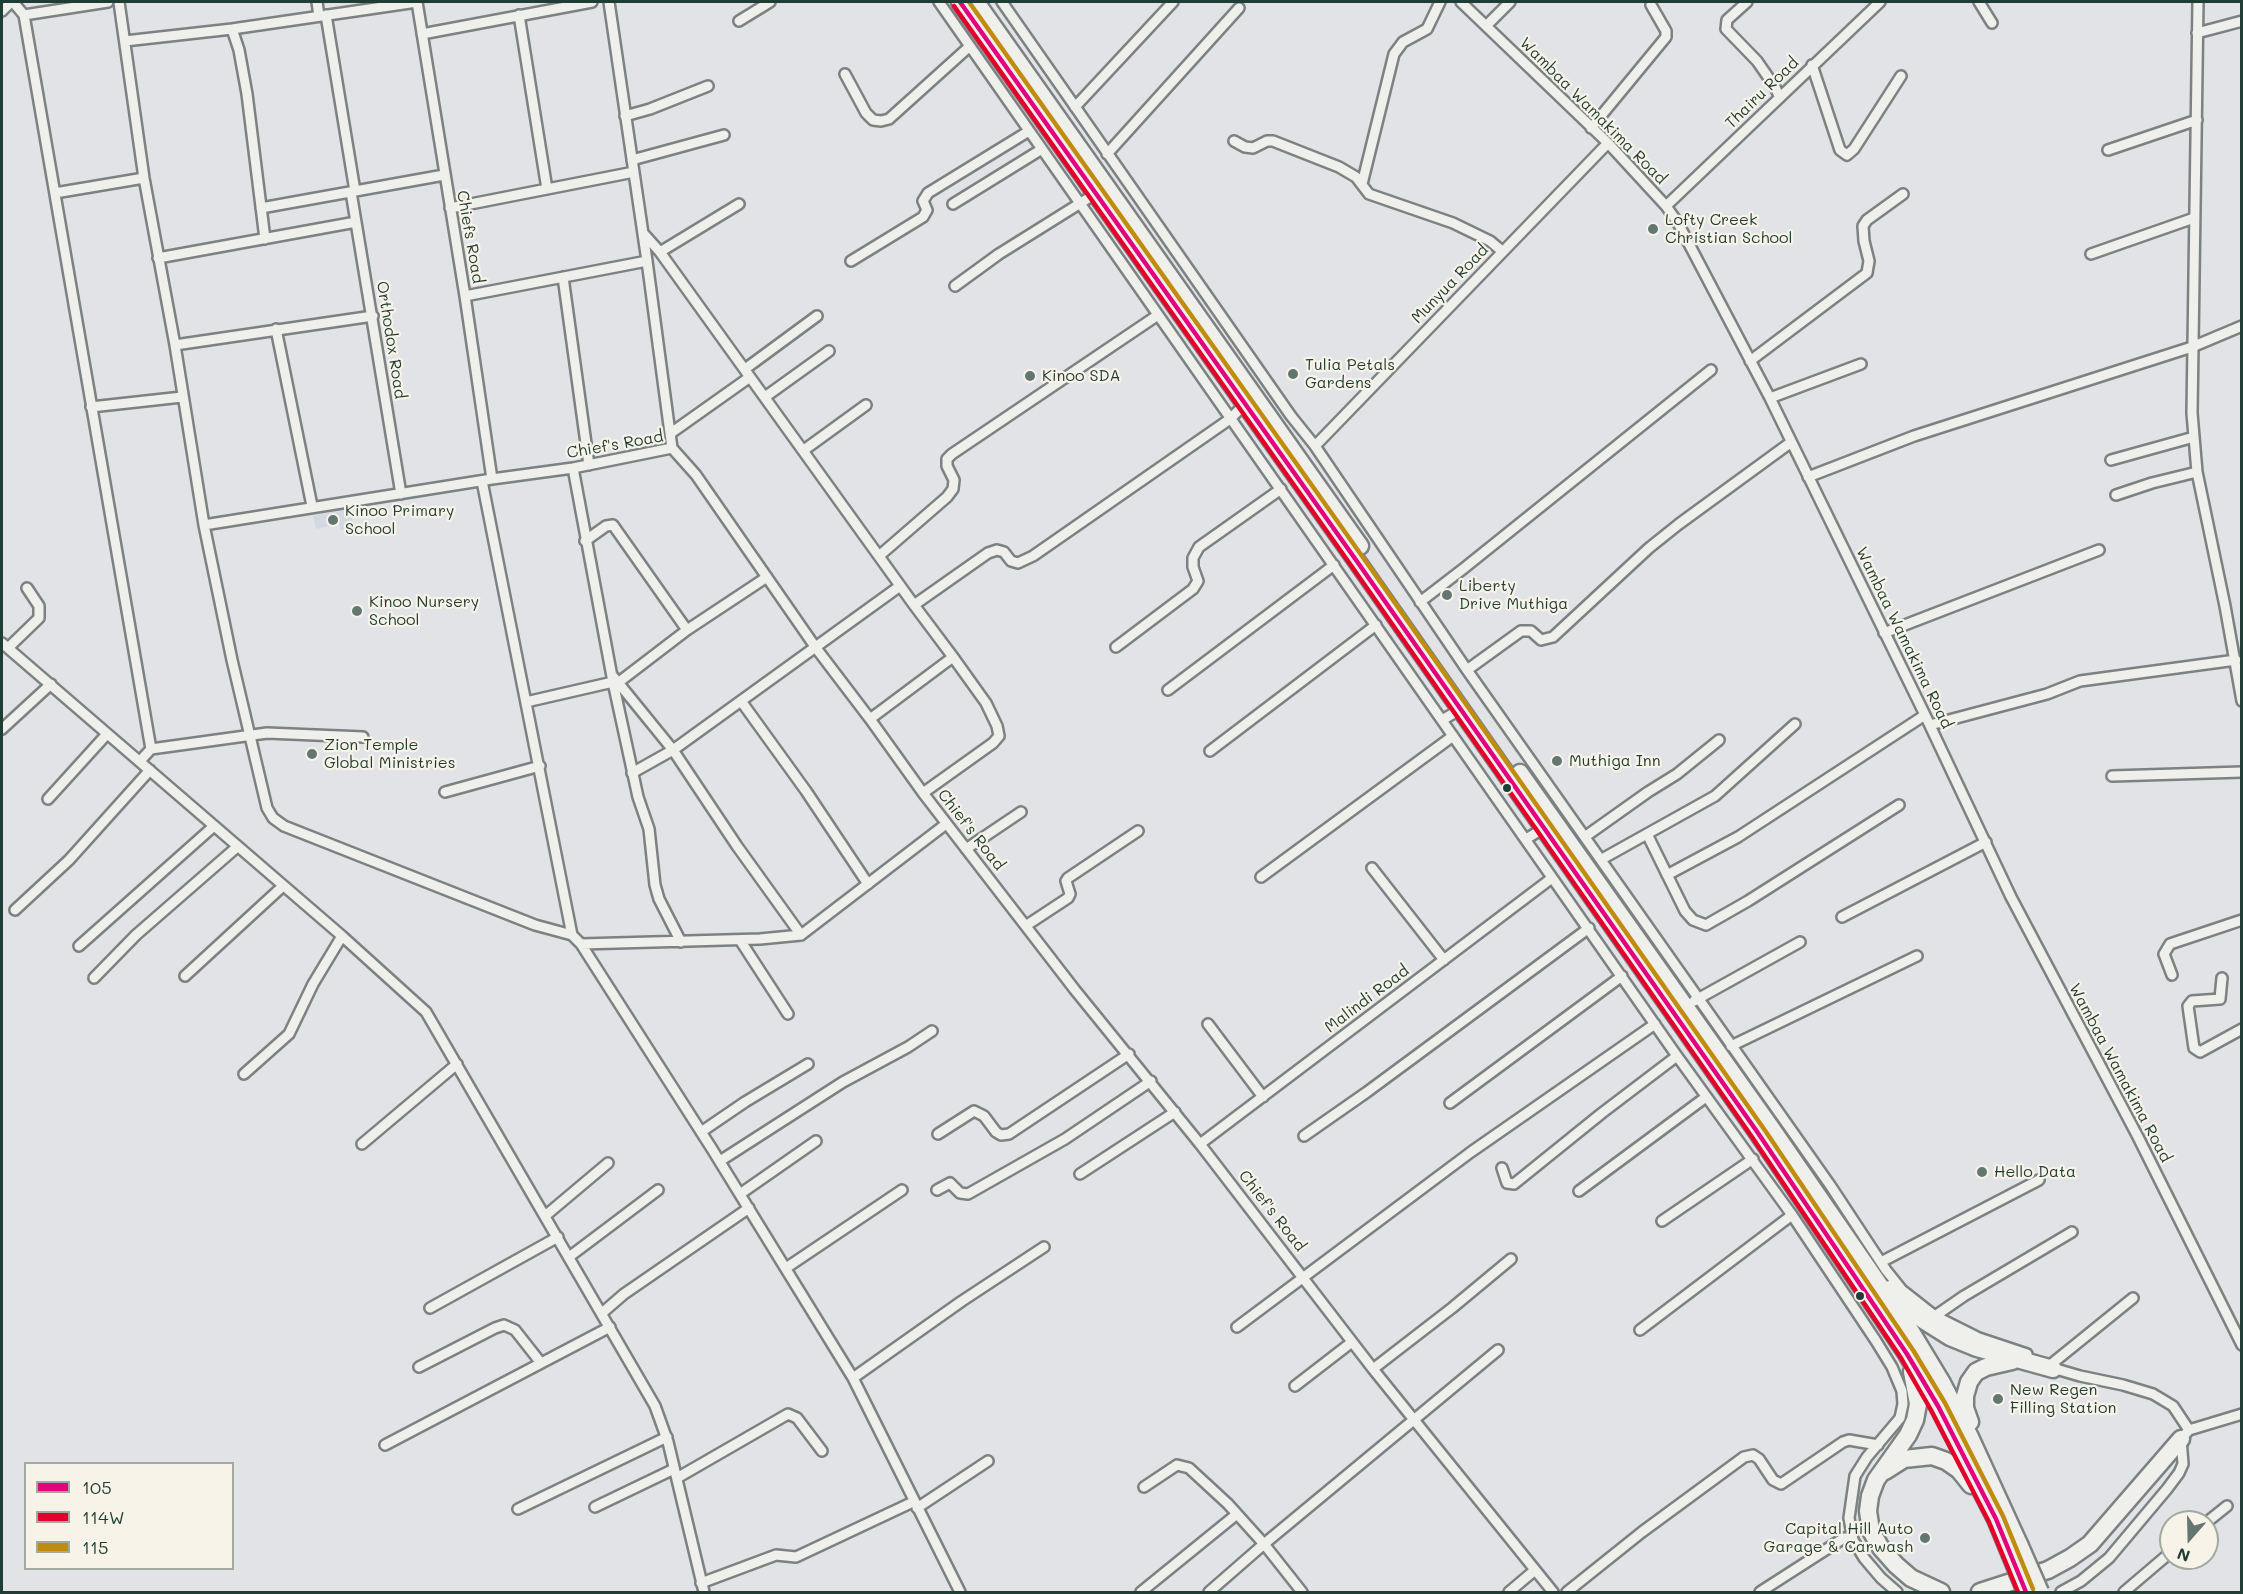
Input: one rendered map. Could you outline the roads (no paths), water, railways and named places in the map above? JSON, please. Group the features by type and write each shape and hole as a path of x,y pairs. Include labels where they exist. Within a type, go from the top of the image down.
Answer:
{"highway":[{"path":"963,2 1095,194 1461,709 1548,824 1691,1002 1787,1138 1836,1224 1907,1325 1942,1383 2001,1502"},
{"path":"963,2 1277,427 1361,547 1758,1133 1833,1245 1861,1303 1907,1354 1938,1406 1996,1519 2040,1593"},
{"path":"1836,1224 1881,1279 1923,1320 1959,1341 2019,1361 2051,1368"},
{"path":"1907,1354 1917,1389 1918,1404 1915,1420 1908,1435 1876,1480 1870,1496 1868,1511 1871,1531 1881,1548 1896,1565 1911,1578 1941,1593"},
{"path":"2019,1361 2001,1362 1976,1372 1969,1382 1965,1396 1965,1408 2001,1502 2026,1593"},
{"path":"1980,1593 2048,1570 2090,1544 2185,1434"},
{"path":"1876,1480 1889,1467 1904,1459 1932,1456 1946,1461 1959,1470 1996,1519"}],"street":[{"path":"2,11 12,2 24,15 151,748"},
{"path":"24,15 108,2"},
{"path":"119,2 144,178 175,345 204,525 249,736 267,808 273,818 284,826 535,925 572,935 581,944 720,1161 853,1378 960,1593"},
{"name":"Orthodox Road","path":"317,2 323,16 401,494"},
{"path":"125,41 232,29 417,2"},
{"name":"Chiefs Road","path":"417,2 465,296 487,480 526,702 572,935"},
{"path":"422,34 592,2"},
{"path":"609,2 672,448"},
{"path":"739,21 770,2"},
{"path":"939,2 1706,1097 1753,1159 1818,1254 1861,1303 1902,1391 1903,1404 1900,1418 1860,1466 1855,1476 1849,1518 1853,1540 1881,1578 1897,1593"},
{"path":"1002,2 1291,416 1315,446 1467,670 1602,859 1691,1002 1731,1046 1787,1138 1830,1185 1902,1290 1935,1316 1979,1338 2024,1353 2051,1368 2153,1394 2173,1406 2185,1434 2179,1473 2109,1558 2081,1581 2061,1593"},
{"path":"1075,107 1173,2"},
{"path":"1362,184 1394,54 1403,42 1427,29 1440,2"},
{"name":"Wambaa Wamakima Road","path":"1461,2 1608,143 1666,206 1678,223 1770,398 1790,443 1930,725 2011,897 2138,1137 2241,1345"},
{"path":"1486,26 1510,2"},
{"path":"1747,2 1727,20 1726,29 1757,61 1779,96"},
{"name":"Thairu Road","path":"1666,206 1880,2"},
{"path":"1979,2 1992,23"},
{"path":"2198,2 2192,347 2193,437 2197,472 2240,675 2241,701"},
{"path":"1591,128 1666,37 1666,31 1651,5"},
{"path":"1107,154 1239,8"},
{"path":"519,15 547,189"},
{"path":"2198,33 2241,21"},
{"path":"232,29 239,50 247,94 265,239"},
{"path":"845,74 866,113 873,120 889,119 970,46"},
{"path":"1812,65 1840,150 1847,155 1852,153 1901,76"},
{"path":"625,116 650,109 708,86"},
{"path":"2108,150 2197,120"},
{"path":"851,261 922,217 927,210 923,201 928,193 1029,131"},
{"path":"632,160 724,135"},
{"path":"1234,141 1245,147 1253,148 1267,141 1282,144 1350,172 1369,194 1479,234 1502,251"},
{"name":"Munyua Road","path":"1315,446 1608,143"},
{"path":"953,204 1042,149"},
{"path":"450,208 634,172"},
{"path":"261,208 444,175"},
{"path":"55,193 144,178"},
{"path":"955,286 1095,194"},
{"path":"1750,361 1867,273 1869,261 1863,226 1903,194"},
{"path":"660,252 739,204"},
{"path":"2091,254 2194,218"},
{"path":"158,258 356,222"},
{"path":"643,233 660,252 986,703 999,731 999,736 993,743 923,793"},
{"path":"465,296 647,261"},
{"path":"563,277 589,465"},
{"path":"879,556 947,497 953,489 954,480 947,466 947,459 952,454 1158,315"},
{"path":"175,345 373,316"},
{"path":"671,433 817,316"},
{"path":"1808,477 1968,417 2192,347 2241,326"},
{"path":"276,329 312,506"},
{"path":"765,397 829,351"},
{"path":"1770,398 1861,364"},
{"path":"1420,602 1711,370"},
{"path":"1245,383 1260,372"},
{"path":"91,407 182,396"},
{"path":"914,605 988,553 997,550 1004,552 1011,561 1018,563 1033,556 1230,419 1245,404"},
{"path":"804,450 866,405"},
{"path":"1277,427 1291,416"},
{"path":"2112,460 2193,437"},
{"path":"1467,670 1521,631 1531,631 1541,640 1553,637 1678,524 1790,443"},
{"name":"Chief's Road","path":"204,525 312,506 573,468 672,448 696,475 816,648 870,718 946,824 1027,925 1075,990 1200,1144 1373,1369 1552,1593"},
{"path":"573,468 585,541 638,797 649,829 655,885 659,899 681,942"},
{"path":"2116,495 2197,472"},
{"path":"1116,647 1193,590 1198,581 1193,567 1193,558 1199,547 1281,489"},
{"path":"585,541 606,526 613,525 687,630"},
{"path":"1361,547 1377,537"},
{"path":"1884,633 2099,550"},
{"path":"1168,690 1334,565"},
{"path":"526,702 615,680 767,577"},
{"path":"633,773 674,750 900,586"},
{"path":"27,588 39,606 39,618 5,646 342,936 426,1012 655,1407 667,1437 700,1589 776,1555 796,1557 915,1505 988,1461"},
{"path":"1210,751 1376,626"},
{"path":"870,718 953,657"},
{"path":"1930,725 2047,694 2080,681 2236,660"},
{"path":"615,680 674,750 737,846 801,935"},
{"path":"2,729 51,684"},
{"path":"741,701 806,791 868,884"},
{"path":"1442,720 1461,709"},
{"path":"1666,875 1738,837 1924,715"},
{"path":"1602,859 1714,796 1796,724"},
{"path":"140,761 151,748 267,733 363,736"},
{"path":"48,799 107,734"},
{"path":"1261,877 1453,736"},
{"path":"1586,836 1677,774 1719,740"},
{"path":"445,792 540,766"},
{"path":"15,909 69,860 150,770"},
{"path":"2112,776 2241,772"},
{"path":"1647,834 1685,911 1693,920 1706,925 1899,805"},
{"path":"1526,839 1566,809"},
{"path":"966,849 1021,812"},
{"path":"581,944 740,940 801,935 946,824"},
{"path":"79,946 214,826"},
{"path":"1027,925 1068,898 1070,894 1066,881 1068,878 1138,831"},
{"path":"1842,917 1986,842"},
{"path":"94,978 136,935 237,847"},
{"path":"1372,868 1444,960"},
{"name":"Malindi Road","path":"1200,1144 1552,878"},
{"path":"185,976 283,886"},
{"path":"2172,975 2164,954 2170,944 2241,920"},
{"path":"1304,1136 1589,928"},
{"path":"244,1074 289,1034 313,984 342,936"},
{"path":"740,940 788,1014"},
{"path":"1691,1002 1800,942"},
{"path":"1731,1046 1917,956"},
{"path":"1450,1103 1623,976"},
{"path":"2222,978 2220,999 2192,1001 2188,1006 2194,1048 2200,1052 2241,1029"},
{"path":"1208,1024 1263,1097"},
{"path":"1238,1327 1471,1152 1655,1024"},
{"path":"720,1161 843,1082 908,1047 932,1030"},
{"path":"938,1134 974,1111 984,1116 996,1132 1001,1135 1009,1134 1129,1054"},
{"path":"1503,1168 1507,1182 1514,1184 1677,1056"},
{"path":"362,1144 457,1064"},
{"path":"701,1132 807,1064"},
{"path":"937,1190 950,1183 960,1193 968,1194 1065,1139 1151,1082"},
{"path":"1579,1191 1706,1097"},
{"path":"1080,1174 1175,1113"},
{"path":"740,1194 816,1141"},
{"path":"1662,1221 1753,1159"},
{"path":"545,1216 608,1163"},
{"path":"1881,1262 2039,1180"},
{"path":"569,1257 658,1190"},
{"path":"784,1266 902,1190"},
{"path":"784,1266 871,1204"},
{"path":"602,1313 624,1294 749,1208"},
{"path":"1640,1330 1792,1215"},
{"path":"1935,1316 1964,1296 2072,1232"},
{"path":"430,1308 558,1238"},
{"path":"1818,1254 1833,1245"},
{"path":"853,1378 962,1301 1044,1247"},
{"path":"1373,1369 1452,1308 1510,1259"},
{"path":"2051,1368 2133,1298"},
{"path":"419,1367 504,1325 515,1330 541,1363"},
{"path":"385,1446 610,1327"},
{"path":"1296,1386 1353,1342"},
{"path":"1209,1593 1264,1544 1498,1350"},
{"path":"595,1507 676,1474 788,1414 797,1418 822,1451"},
{"path":"2185,1434 2241,1414"},
{"path":"518,1509 667,1437"},
{"path":"1567,1593 1642,1532 1744,1457 1753,1455 1759,1459 1773,1480 1781,1484 1843,1442 1849,1440 1878,1445"},
{"path":"1144,1487 1171,1468 1182,1465 1189,1468 1237,1514 1302,1593"},
{"path":"2219,1512 2226,1506"},
{"path":"1141,1593 1237,1514"},
{"path":"1760,1593 1844,1538 1853,1540"},
{"path":"2124,1593 2159,1562"},
{"path":"1881,1578 1896,1565"},
{"path":"1509,1593 1534,1570"}],"place":[{"name":"Lofty Creek Christian School","path":"1653,229"},
{"name":"Tulia Petals Gardens","path":"1293,374"},
{"name":"Kinoo SDA","path":"1030,376"},
{"name":"Kinoo Primary School","path":"333,520"},
{"name":"Liberty Drive Muthiga","path":"1447,595"},
{"name":"Kinoo Nursery School","path":"357,611"},
{"name":"Zion Temple Global Ministries","path":"312,754"},
{"name":"Muthiga Inn","path":"1557,761"},
{"name":"Hello Data","path":"1982,1172"},
{"name":"New Regen Filling Station","path":"1998,1399"},
{"name":"Capital Hill Auto Garage & Carwash","path":"1925,1538"}]}
